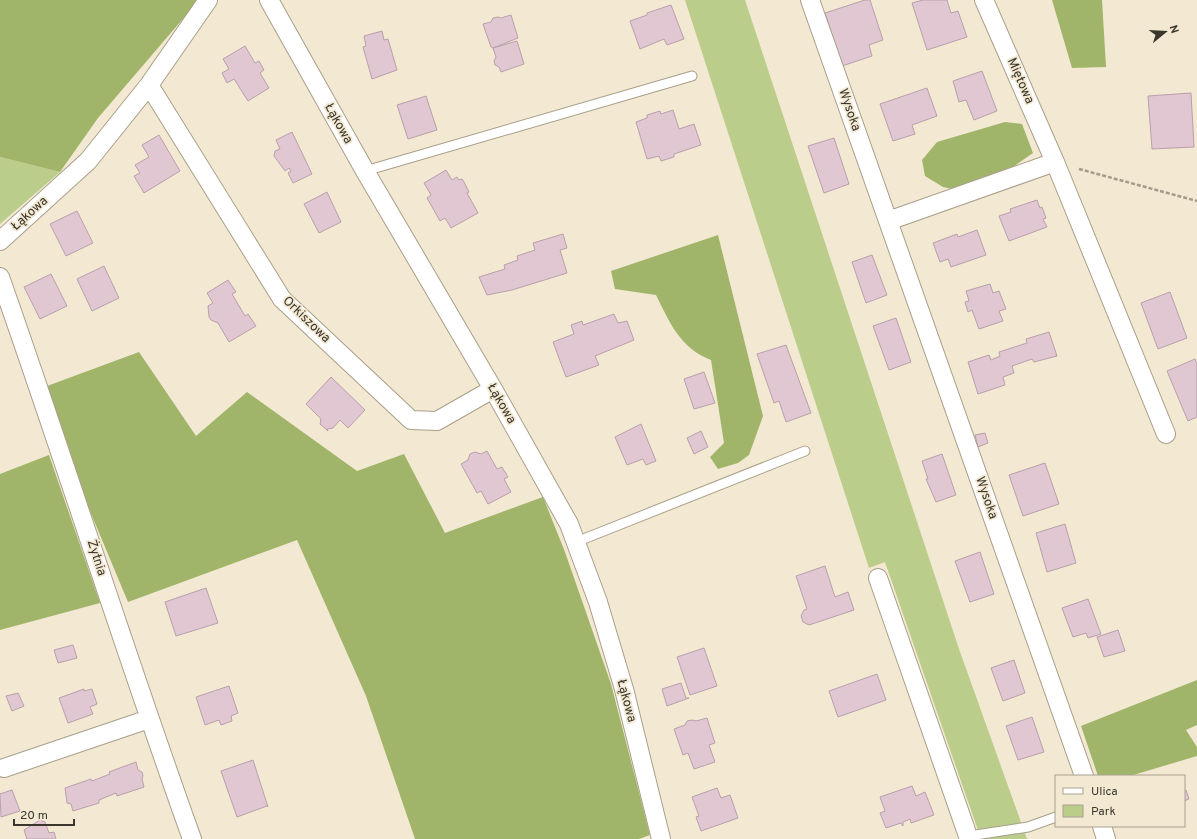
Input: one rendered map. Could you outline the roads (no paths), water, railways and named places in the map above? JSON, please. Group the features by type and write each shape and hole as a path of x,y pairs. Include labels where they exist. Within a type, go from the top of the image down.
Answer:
{"street":[{"name":"Łąkowa","path":"0,241 88,162 149,85 208,0"},
{"name":"Łąkowa","path":"269,0 365,171 493,389 569,524 598,602 624,689 661,839"},
{"name":"Wysoka","path":"810,0 1084,775"},
{"name":"Miętowa","path":"984,0 1055,162 1166,434"},
{"name":"Orkiszowa","path":"149,85 282,299 411,420 437,421 493,389"},
{"path":"888,221 1055,162"},
{"name":"Żytnia","path":"0,277 149,719 192,839"},
{"path":"878,578 950,781 966,838"},
{"path":"4,768 149,719"},
{"path":"1102,827 1106,839"}],"lane":[{"path":"365,171 692,76"},
{"path":"576,542 804,451"},
{"path":"966,838 1028,827 1055,817"}]}
